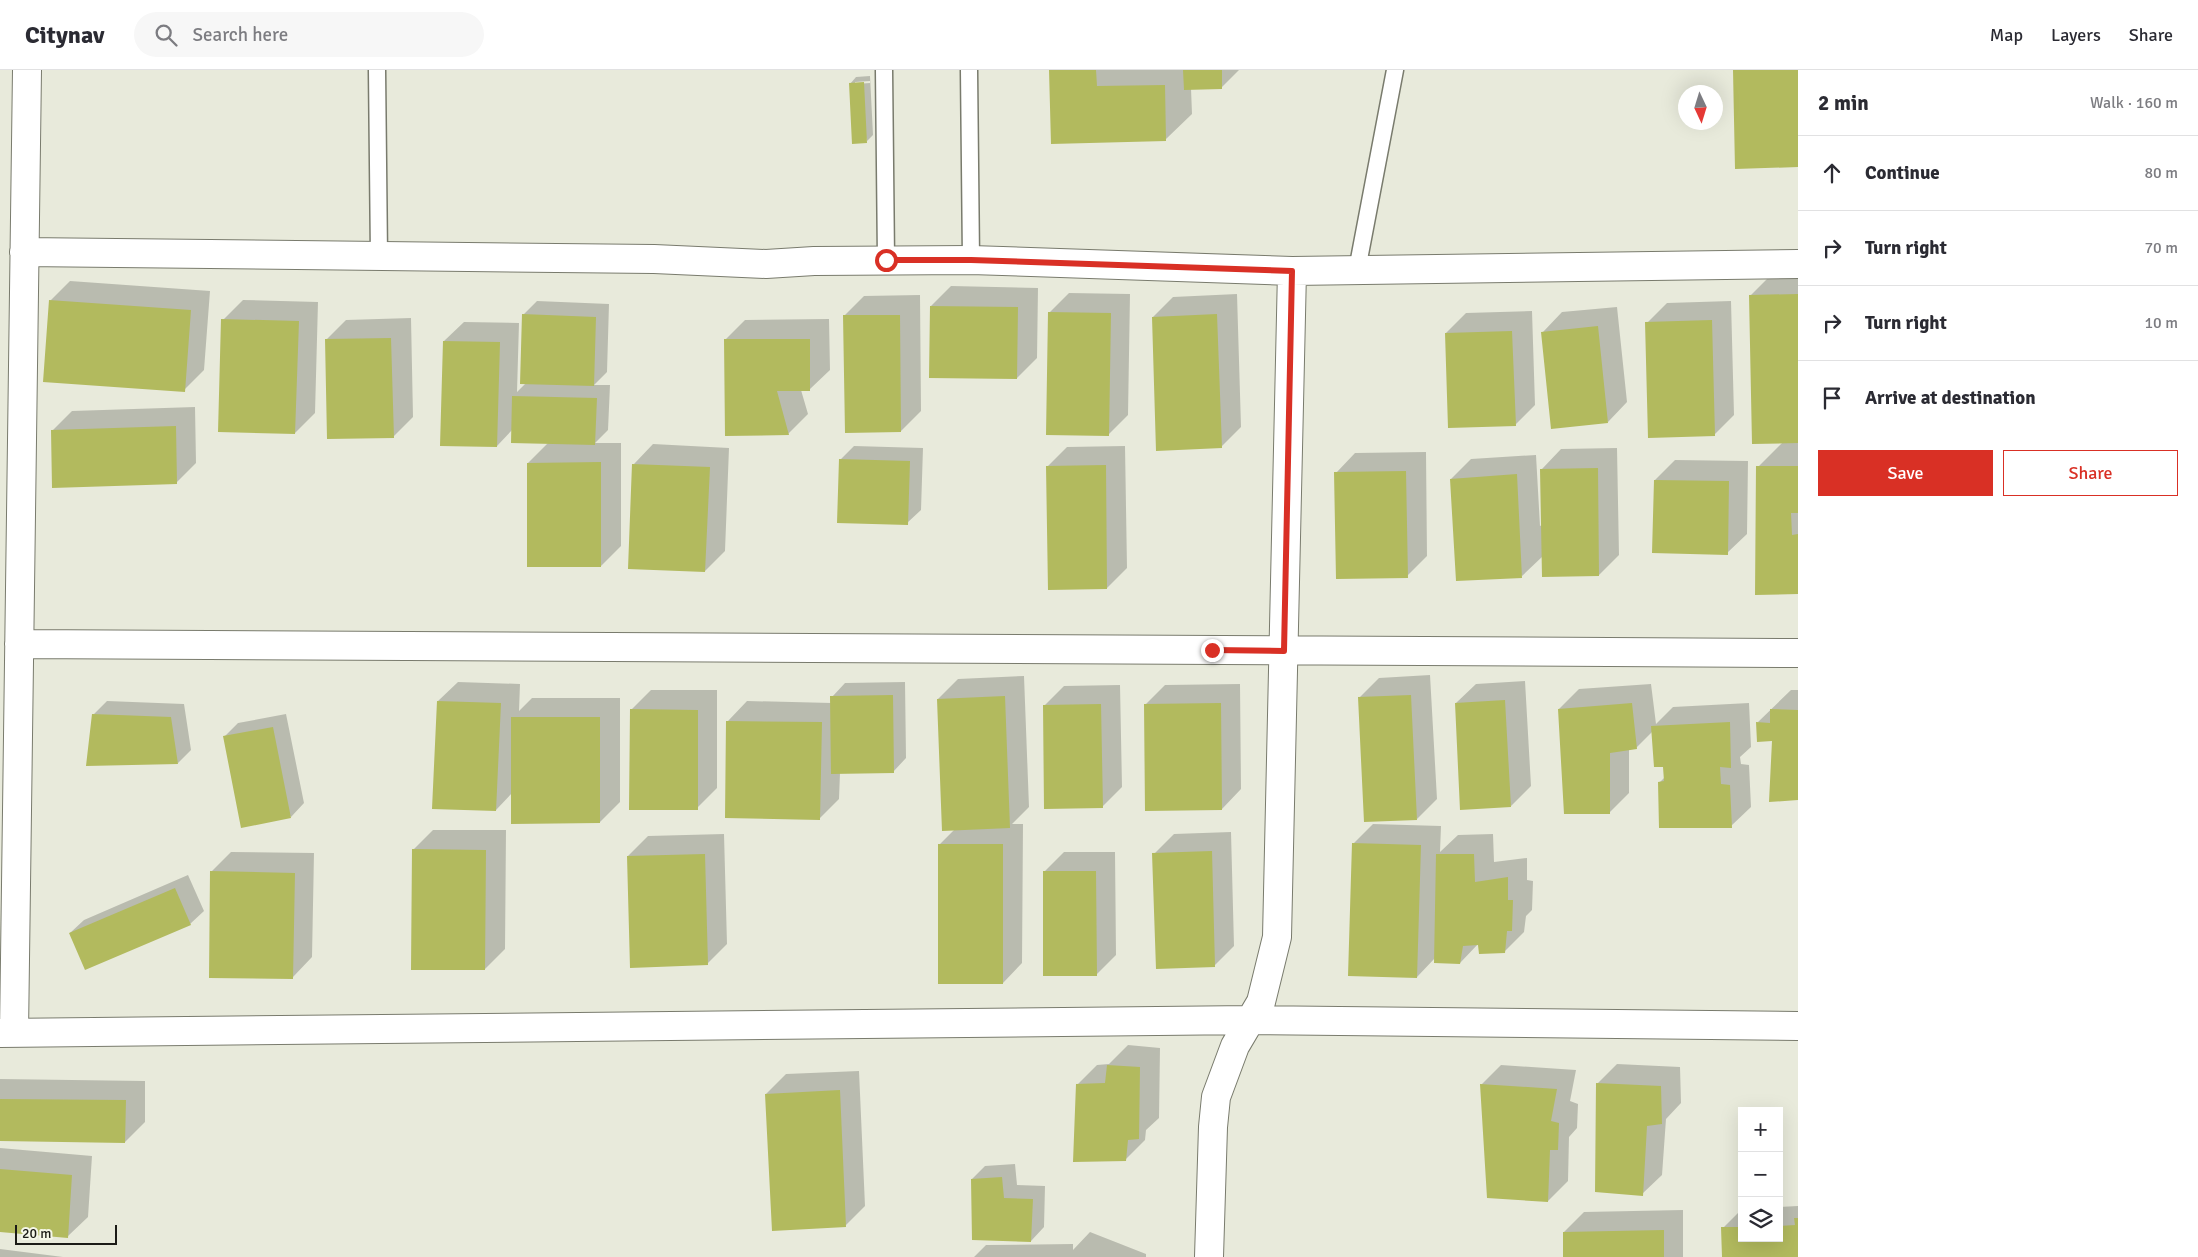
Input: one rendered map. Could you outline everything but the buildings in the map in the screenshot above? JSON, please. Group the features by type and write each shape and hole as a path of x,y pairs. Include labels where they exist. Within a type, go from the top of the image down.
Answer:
{"street":[{"path":"27,70 19,644 7,1033 1251,1020 1798,1026"},
{"path":"24,252 654,259 766,264 814,261 971,260 1292,271 1798,264"},
{"path":"1209,1257 1216,1097 1235,1046 1261,1002 1277,937 1292,271"},
{"path":"19,644 1798,654"}],"lane":[{"path":"377,70 379,256"},
{"path":"884,70 886,260"},
{"path":"969,70 971,260"},
{"path":"1357,270 1396,70"}],"route":[{"path":"886,260 971,260 1292,271 1284,651 1212,650"}]}
